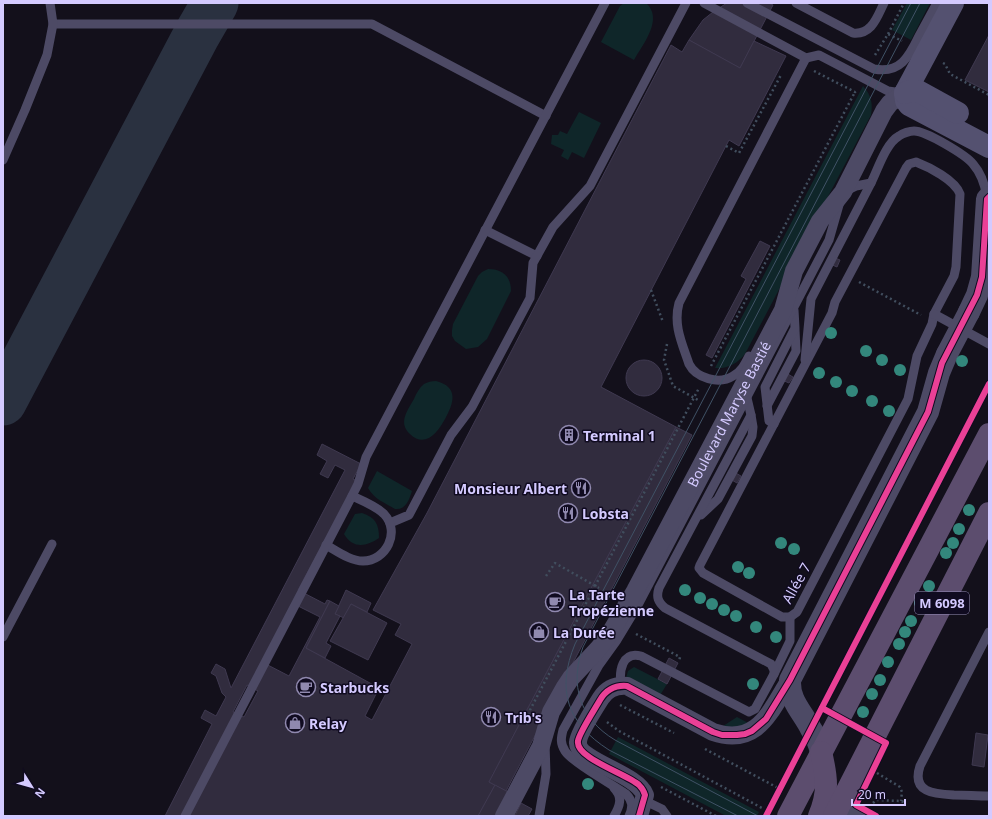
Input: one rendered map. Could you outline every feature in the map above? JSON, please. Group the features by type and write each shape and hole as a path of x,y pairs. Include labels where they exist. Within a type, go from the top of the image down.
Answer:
{"main road":[{"path":"953,3 905,93 906,101 909,105 964,133 988,133"},
{"path":"905,93 909,91 918,91 988,133"},
{"name":"M 6098","path":"788,816 989,434"},
{"name":"M 6098","path":"853,811 989,513"},
{"path":"819,816 826,800 827,788 822,752"}],"street":[{"name":"Boulevard Maryse Bastié","path":"504,816 541,746 552,712 565,687 571,678 598,650 609,636 635,591 783,310 794,271 820,221 843,192 877,122 884,111 896,98 905,93"},
{"path":"637,804 645,795 644,790 636,783 587,756 578,746 579,737 603,695 612,688 621,685 627,686 713,732 722,735 745,734 752,731 766,719 782,677 928,412 939,373 947,354 977,296 982,277 988,198"},
{"path":"782,677 790,688 792,698 811,728 822,752"}],"lane":[{"path":"3,160 47,55 53,24 50,3"},
{"path":"185,816 352,496 358,484 366,457 605,3"},
{"path":"390,523 409,515 451,435 472,408 530,298 533,263 553,227 590,186 686,3"},
{"path":"704,3 805,62"},
{"path":"747,3 874,69 885,70 892,69 902,63 910,55 937,3"},
{"path":"796,3 853,33 859,33 864,32 872,24 884,3"},
{"path":"53,24 372,24 546,116"},
{"path":"794,271 748,358 738,373 732,378 723,380 705,378 695,373 689,364 676,319 679,302 805,62 819,56 888,91 905,93"},
{"path":"804,366 811,298 894,139 907,132 919,132 966,157 972,163 983,181 988,198"},
{"name":"Allée 7","path":"916,162 952,182 960,194 956,267 954,276 930,316 932,324 917,356 908,400 797,612 790,617 782,617 702,573 699,568 832,313 834,302 906,168 909,164 916,162"},
{"path":"675,816 637,804 566,753 561,740 563,730 599,665 617,640 637,607 794,308 829,240 843,192 856,186 871,183"},
{"path":"485,230 537,256"},
{"path":"774,424 769,421 765,392 767,383 795,328 794,308"},
{"path":"930,316 989,344"},
{"path":"747,398 751,415 659,588 658,601 665,608 771,664 774,670 782,677"},
{"path":"326,545 352,559 371,561 386,550 391,541 390,523 384,515 377,509 352,496"},
{"path":"3,637 52,544"},
{"path":"621,685 620,677 622,664 626,658 635,655 641,656 749,712 755,709 782,677 790,641 790,617"},
{"path":"989,633 920,766 918,778 924,789 934,794 989,796"},
{"name":"Boulevard Maryse Bastié","path":"539,816 546,774 546,733"},
{"path":"608,782 616,790 620,798 619,808 614,816"},
{"path":"629,816 632,805 630,798 637,804"}],"path":[{"path":"869,66 904,3"},
{"path":"888,34 893,36"},
{"path":"805,62 855,92"},
{"path":"726,146 739,153 782,72"},
{"path":"526,730 530,710 552,666 863,78"},
{"path":"856,281 930,316"},
{"path":"651,290 665,325"},
{"path":"668,341 664,360 672,386 698,400"},
{"path":"546,576 555,563 599,588"},
{"path":"617,704 678,736"},
{"path":"604,716 607,722 619,731 762,808"},
{"path":"699,746 780,789"},
{"path":"872,770 900,787 902,792 901,801"},
{"path":"853,811 876,800 901,801 906,803"}],"green space":[{"path":"624,3 646,3 651,9 653,16 650,32 634,60 601,42 620,6"},
{"path":"907,3 930,3 911,40 892,30"},
{"path":"863,86 871,99 871,115 745,354 739,361 732,365 724,368 715,368"},
{"path":"579,112 601,123 584,158 572,152 568,160 561,156 564,150 551,144 552,135 558,135 560,131 567,134"},
{"path":"488,269 498,270 505,274 511,286 511,291 487,339 478,347 466,349 455,341 452,336 453,324 478,276"},
{"path":"431,381 436,381 448,387 451,391 451,407 439,429 430,437 421,440 406,430 404,421 405,417 421,387"},
{"path":"377,471 412,491 408,501 402,508 395,509 370,492 368,488"},
{"path":"362,513 373,519 377,525 379,538 365,545 351,542 344,534 355,514"},
{"path":"634,667 667,684 659,697 626,678 628,671"},
{"path":"737,717 750,724 745,728 720,728"},
{"path":"618,737 759,812 757,816 726,816 609,754"}],"building":[{"path":"727,3 769,3 773,5 740,68 689,40 703,20"},
{"path":"989,35 989,92 965,80"},
{"name":"Terminal 1","path":"689,40 740,68 754,41 786,56 739,146 729,140 601,387 676,427 489,782 495,785 478,816 165,816 212,724 201,718 205,710 216,716 226,697 222,693 216,676 211,673 216,664 225,669 231,688 345,470 335,465 328,478 320,474 327,461 317,455 322,444 361,464 353,479 357,481 298,590 325,604 327,600 330,601 306,648 379,688 365,716 372,720 412,644 395,635 401,624 373,610 427,513 671,45 682,52","holes":["292,603 320,617 289,676 262,662","247,685 258,691 244,717 233,712"]},
{"path":"760,241 770,246 712,358 706,355 746,279 741,276"},
{"path":"833,257 840,260 837,267 830,264"},
{"path":"648,360 657,365 661,371 661,385 657,391 648,396 640,396 631,391 627,385 626,374 631,365 637,361"},
{"path":"786,373 793,377 789,383 782,380"},
{"path":"676,427 692,435 506,791 489,782"},
{"path":"734,472 741,476 737,483 730,479"},
{"path":"346,590 371,603 367,612 351,604 344,618 335,614"},
{"path":"330,601 339,606 335,614 340,616 326,643 331,646 325,658 306,648"},
{"path":"351,604 387,623 368,660 330,641"},
{"path":"669,658 678,663 667,684 658,679"},
{"path":"976,733 988,735 984,767 972,765"},
{"path":"495,785 510,793 498,816 478,816"},
{"path":"521,803 532,809 528,816 515,816"}],"taxiway":[{"path":"3,402 196,36 215,3"}],"tram line":[{"path":"738,816 609,750 583,729 569,704 566,691 566,676 569,661 575,644 911,3"},
{"path":"758,816 615,740 603,732 593,722 581,700 577,675 579,661 583,647 920,3"}],"cycle path":[{"path":"639,816 645,795 643,790 633,781 585,754 579,747 578,741 584,727 605,693 615,687 623,686 627,686 713,732 722,735 745,734 752,731 766,719 790,680 928,412 942,363 977,295 982,277 987,199 989,197"},
{"path":"766,816 989,384"},
{"path":"822,708 886,743 856,805 876,816"}],"place":[{"name":"Terminal 1","path":"569,435"},
{"name":"Monsieur Albert","path":"581,488"},
{"name":"Lobsta","path":"568,513"},
{"name":"La Tarte Tropézienne","path":"555,602"},
{"name":"La Durée","path":"539,632"},
{"name":"Starbucks","path":"306,687"},
{"name":"Trib's","path":"491,717"},
{"name":"Relay","path":"295,723"}]}
